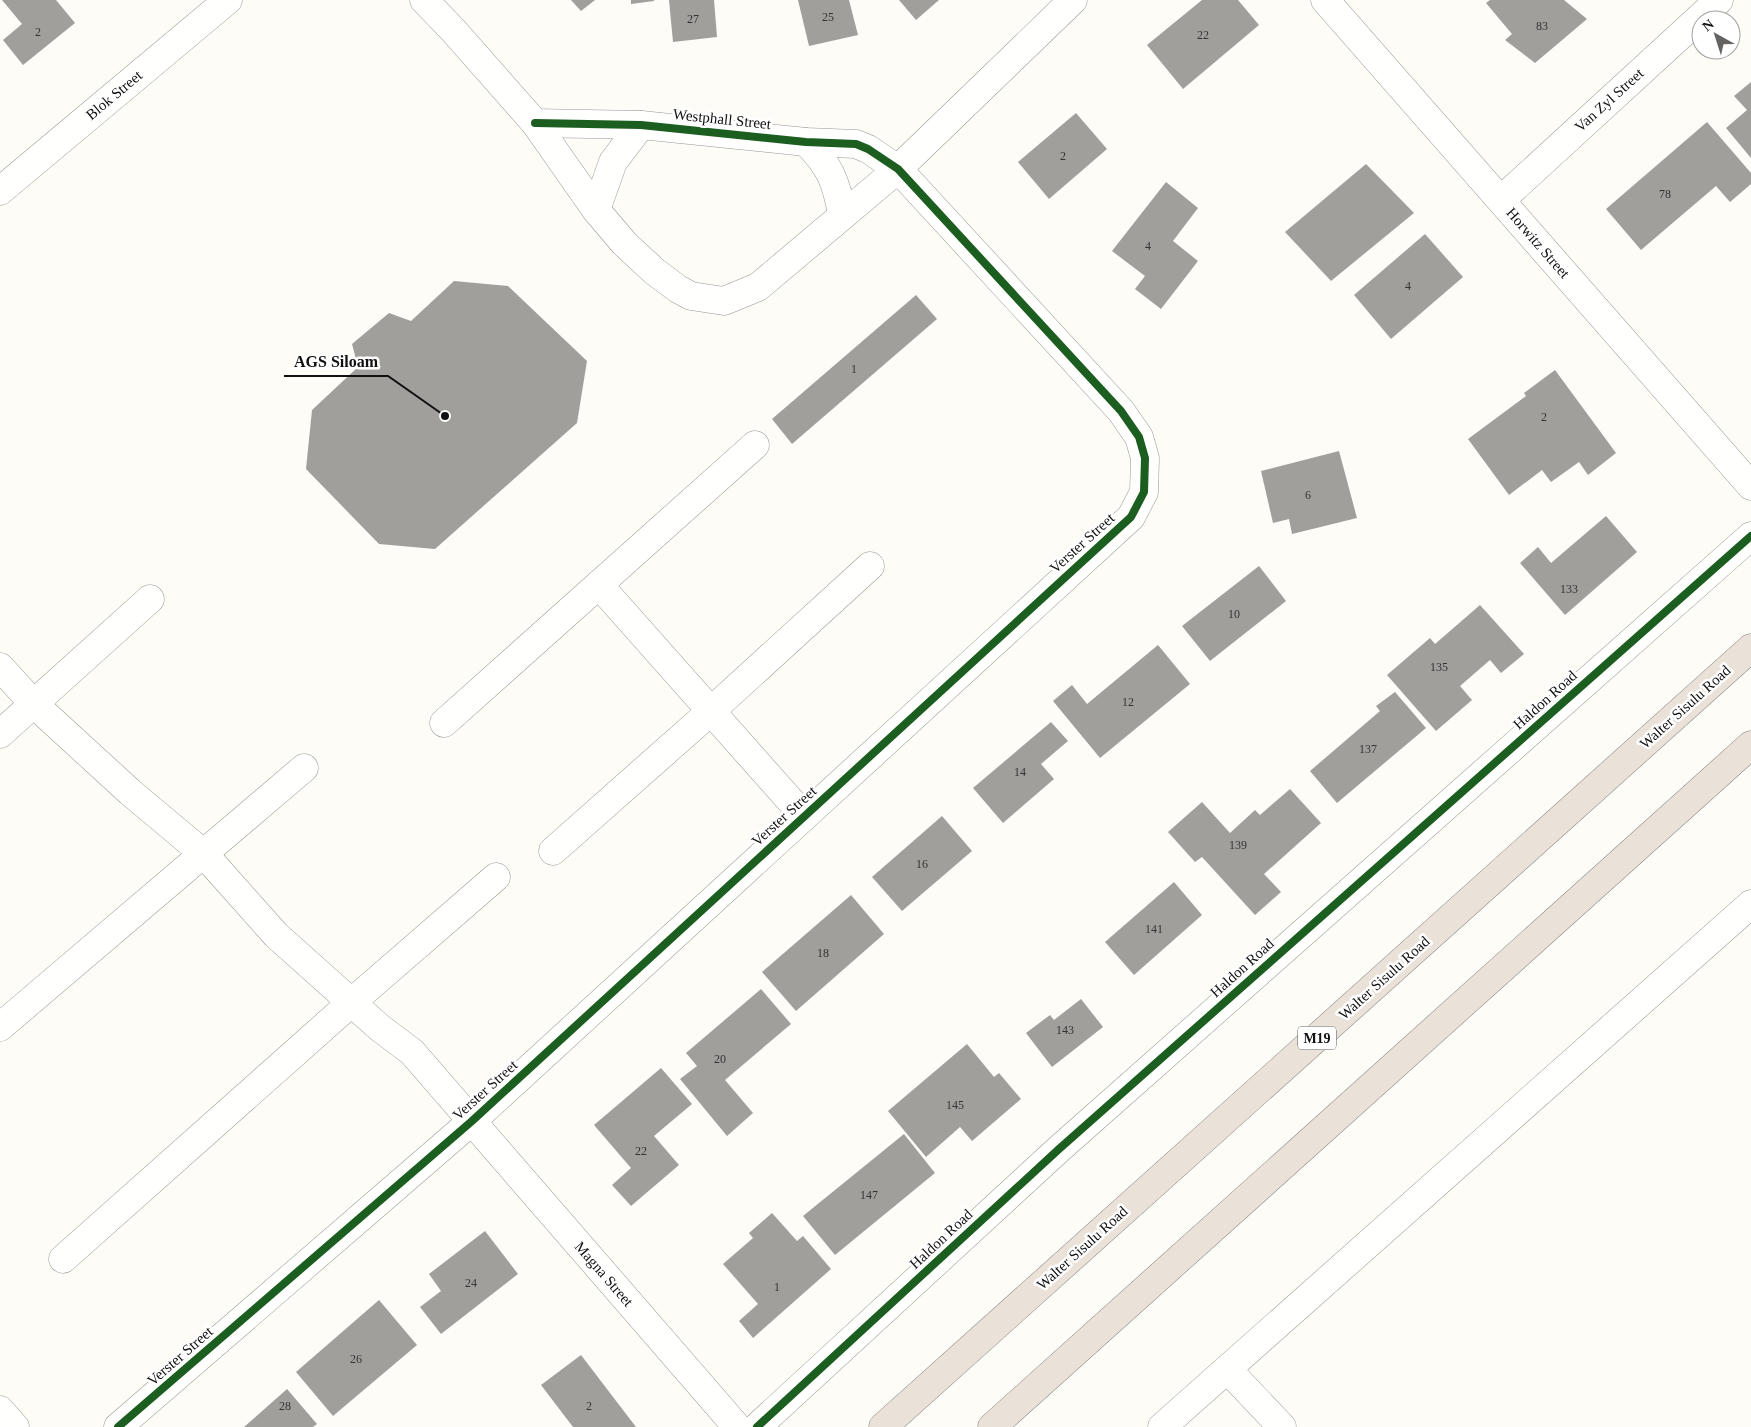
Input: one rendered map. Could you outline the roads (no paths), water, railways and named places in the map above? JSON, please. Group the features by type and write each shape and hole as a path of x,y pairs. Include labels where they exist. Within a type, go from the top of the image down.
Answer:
{"highway":[{"name":"Walter Sisulu Road","path":"883,1427 1751,648"},
{"path":"992,1427 1751,744"}],"street":[{"name":"Blok Street","path":"0,191 228,0"},
{"path":"424,0 453,30 535,124 596,210 624,243 666,281 691,296 724,301 758,287 788,264 842,214 898,169 1073,0"},
{"name":"Horwitz Street","path":"1325,0 1751,486"},
{"name":"Van Zyl Street","path":"1501,200 1719,0"},
{"name":"Westphall Street","path":"535,124 641,125 806,142 856,144 868,148 898,169"},
{"path":"596,210 613,162 641,125"},
{"path":"806,142 833,175 842,214"},
{"name":"Verster Street","path":"118,1427 472,1121 1131,517 1144,492 1145,458 1139,436 1121,412 898,169"},
{"path":"444,724 755,445"},
{"name":"Haldon Road","path":"757,1427 1059,1149 1751,536"},
{"path":"553,850 710,712 870,566"},
{"path":"598,585 804,816"},
{"path":"0,734 150,600"},
{"name":"Magna Street","path":"0,667 34,704 130,792 204,854 276,935 412,1052 736,1427"},
{"path":"0,1027 304,768"},
{"path":"62,1259 496,877"},
{"path":"1162,1427 1751,904"},
{"path":"1227,1369 1282,1427"},
{"path":"0,1410 15,1427"}],"place":[{"name":"AGS Siloam","path":"445,416"}]}
